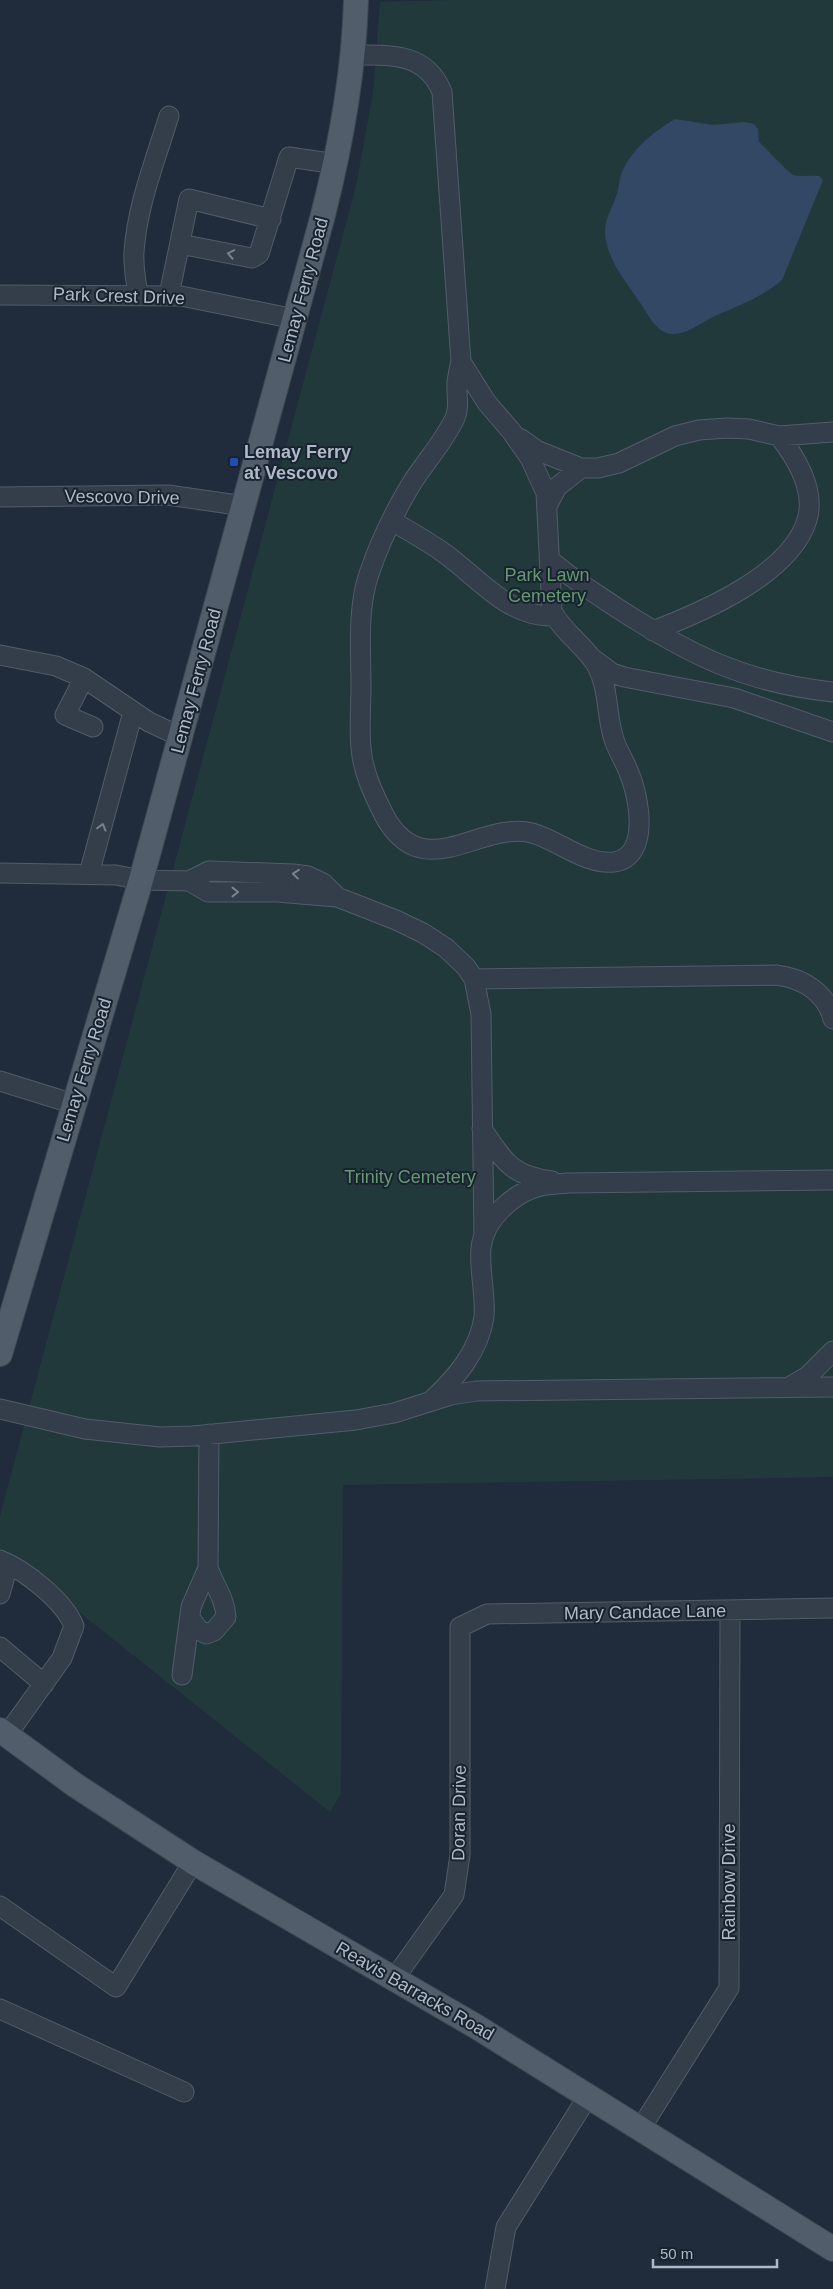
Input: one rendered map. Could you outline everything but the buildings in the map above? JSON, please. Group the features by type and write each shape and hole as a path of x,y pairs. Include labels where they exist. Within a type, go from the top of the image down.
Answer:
{"main road":[{"name":"Lemay Ferry Road","path":"0,1354 181,737 336,164 353,55 356,0"},
{"name":"Reavis Barracks Road","path":"4,1733 75,1785 193,1862 394,1979 641,2128 833,2249"}],"street":[{"path":"353,55 394,56 422,65 437,79 442,92 460,362 457,384 457,416 410,487 392,521 368,576 360,625 361,747 365,772 374,796 390,826 410,844 425,849 445,849 512,832 531,833 601,861 620,860 634,850 639,824 635,791 613,736 604,684 592,659"},
{"path":"138,295 134,255 136,231 141,206 169,116"},
{"path":"180,244 252,258 259,254 289,157 336,164"},
{"path":"169,295 189,200 271,219"},
{"name":"Park Crest Drive","path":"0,295 169,295 295,319"},
{"path":"460,362 487,403 512,432 536,470 546,494 549,585 554,616 559,625 592,659 612,673 624,677 734,698 833,732"},
{"path":"512,432 536,450 581,468 598,468 619,463 675,436 699,430 749,429 779,436 833,432"},
{"path":"653,631 688,618 730,597 761,576 786,554 800,537 808,519 807,486 800,467 779,436"},
{"path":"547,506 557,487 581,468"},
{"name":"Vescovo Drive","path":"0,497 168,495 244,506"},
{"path":"392,521 443,552 518,610 540,616 554,616"},
{"path":"549,559 562,572 674,644 732,670 777,684 833,692"},
{"path":"0,655 56,666 84,678 133,712 181,737"},
{"path":"84,678 66,714 93,727"},
{"path":"89,874 133,712"},
{"path":"0,872 116,875 140,880 189,881 208,892 276,892 337,897 423,933 446,948 466,967 474,978 480,1014 484,1236 481,1248 484,1317 464,1366 431,1400"},
{"path":"474,978 776,975 791,977 804,982 821,996 833,1019"},
{"path":"0,1081 74,1104"},
{"path":"482,1129 500,1155 524,1176 568,1183"},
{"path":"484,1236 501,1210 519,1194 540,1186 568,1183 833,1180"},
{"path":"788,1387 808,1376 833,1351"},
{"path":"0,1409 85,1428 160,1436 208,1434 356,1420 394,1413 431,1400 476,1391 833,1387"},
{"path":"190,1618 199,1630 206,1634 214,1631 226,1616 225,1604 213,1583 208,1568 208,1434"},
{"path":"0,1594 4,1563 47,1590 69,1613 74,1626 62,1658 44,1684 4,1733"},
{"path":"182,1676 195,1596 208,1568"},
{"name":"Mary Candace Lane","path":"460,1628 487,1614 833,1608"},
{"name":"Rainbow Drive","path":"641,2128 729,1988 730,1611"},
{"name":"Doran Drive","path":"394,1979 454,1895 460,1854 460,1628"},
{"path":"0,1646 44,1684"},
{"path":"0,1906 116,1987 193,1862"},
{"path":"0,2009 184,2092"},
{"path":"494,2289 506,2227 588,2096"}],"green space":[{"path":"454,0 833,0 833,1477 343,1485 341,1794 330,1812 0,1549 0,1516 356,186 373,93 380,2"}],"water":[{"path":"675,119 713,125 745,122 754,124 758,129 759,142 782,166 794,175 819,176 823,180 782,280 750,301 689,330 673,334 658,328 626,282 608,250 605,228 617,194 621,175 632,155 644,141"}],"place":[{"name":"Lemay Ferry at Vescovo","path":"234,462"}],"park label":[{"name":"Park Lawn Cemetery","path":"547,585"},
{"name":"Trinity Cemetery","path":"410,1177"}]}
